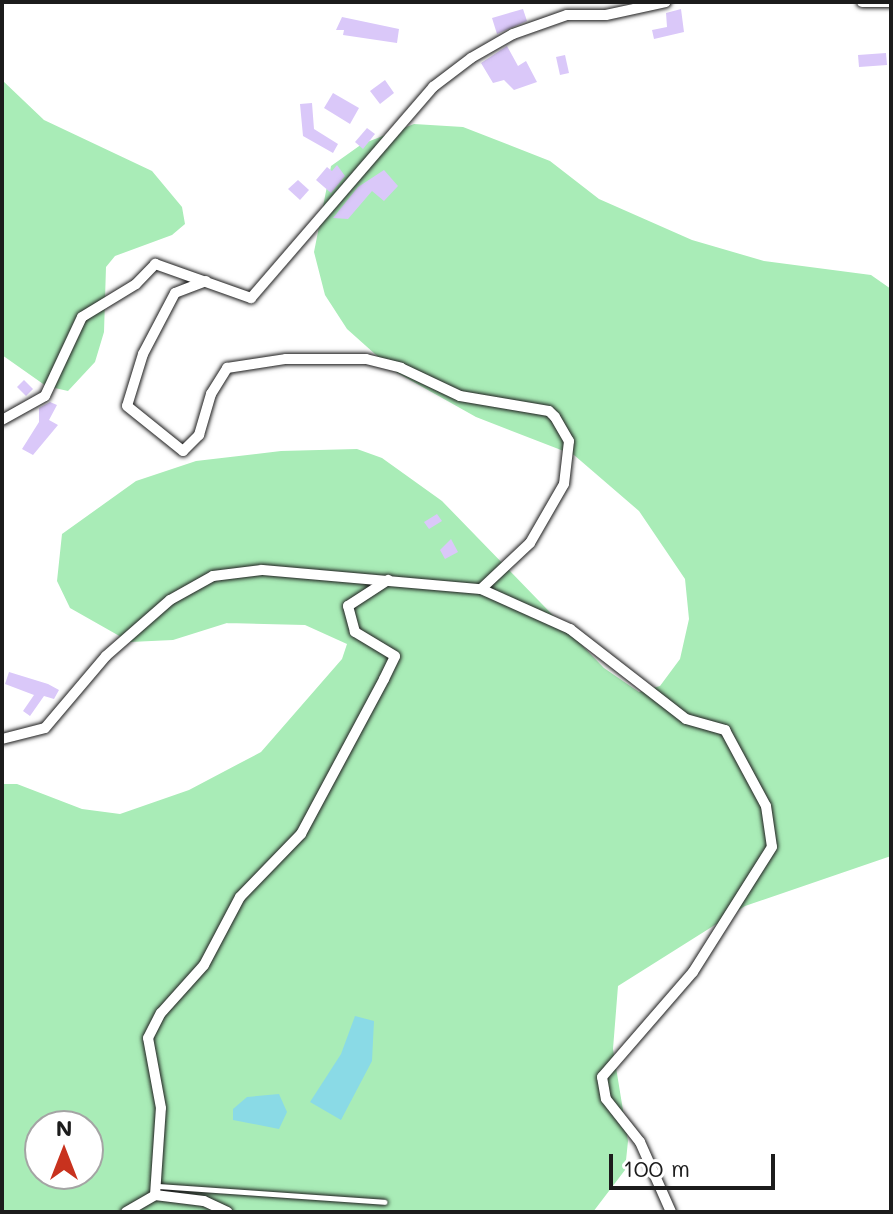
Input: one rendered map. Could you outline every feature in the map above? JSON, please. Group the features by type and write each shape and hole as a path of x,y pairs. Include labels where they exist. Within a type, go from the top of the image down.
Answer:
{"street":[{"path":"2,420 45,396 82,317 136,284 155,264 251,298 433,87 471,58 513,34 567,15 606,15 666,2"},
{"path":"862,2 891,2"},
{"path":"206,281 175,293 143,354 127,406 183,451 199,435 211,394 227,368 286,359 366,359 401,368 460,396 549,411 555,417 569,441 564,484 530,543 481,589"},
{"path":"2,739 45,728 131,630 213,576 262,570 481,589 570,629 686,719 725,730 766,806 772,847 693,972 602,1077 606,1099 640,1142 671,1212"},
{"path":"156,1190 161,1108 148,1038 161,1013 204,965 240,897 301,834 384,679 395,656 355,632 348,606 389,580"},
{"path":"126,1212 156,1190 204,1201 228,1212"}],"lane":[{"path":"156,1190 384,1202"}],"green space":[{"path":"2,80 44,120 152,171 182,207 185,224 172,235 115,256 106,267 104,332 95,362 68,391 46,386 2,355"},
{"path":"414,124 463,127 550,161 599,199 692,240 764,261 871,275 891,289 891,856 745,906 618,986 613,1049 628,1141 625,1170 593,1212 2,1212 2,784 17,784 82,809 120,814 189,790 261,752 342,659 347,644 305,625 227,623 173,640 130,642 70,608 57,581 62,534 136,481 196,461 281,451 357,449 382,458 442,501 604,668 639,692 660,686 680,659 689,619 685,579 639,511 574,455 476,417 394,371 347,329 325,295 314,252 331,166 362,144"}],"water":[{"path":"355,1016 374,1021 372,1061 341,1120 310,1102 341,1054"},
{"path":"279,1094 287,1112 279,1129 233,1120 233,1109 247,1097"}],"building":[{"path":"523,9 527,21 497,34 492,18"},
{"path":"681,9 684,32 654,39 652,30 667,27 666,13"},
{"path":"342,17 399,29 397,43 343,35 344,30 336,30"},
{"path":"507,46 518,66 526,61 537,82 514,90 504,80 493,83 481,63"},
{"path":"886,53 887,65 859,67 858,55"},
{"path":"565,55 569,73 560,75 556,57"},
{"path":"385,80 394,93 380,104 370,91"},
{"path":"333,93 359,108 350,124 324,108"},
{"path":"312,103 314,129 338,144 333,153 303,136 300,104"},
{"path":"367,128 375,134 363,149 355,142"},
{"path":"337,165 345,176 331,193 316,180 327,167 332,171"},
{"path":"384,170 398,186 384,201 372,191 348,219 333,218 358,187"},
{"path":"298,180 309,190 300,200 288,189"},
{"path":"24,380 33,389 26,396 17,387"},
{"path":"50,402 57,405 49,420 58,425 33,455 22,449 39,422 39,408"},
{"path":"437,514 442,521 429,529 424,522"},
{"path":"451,539 458,552 445,559 440,550"},
{"path":"9,672 59,690 54,699 44,696 30,716 23,711 34,695 5,684"}]}
